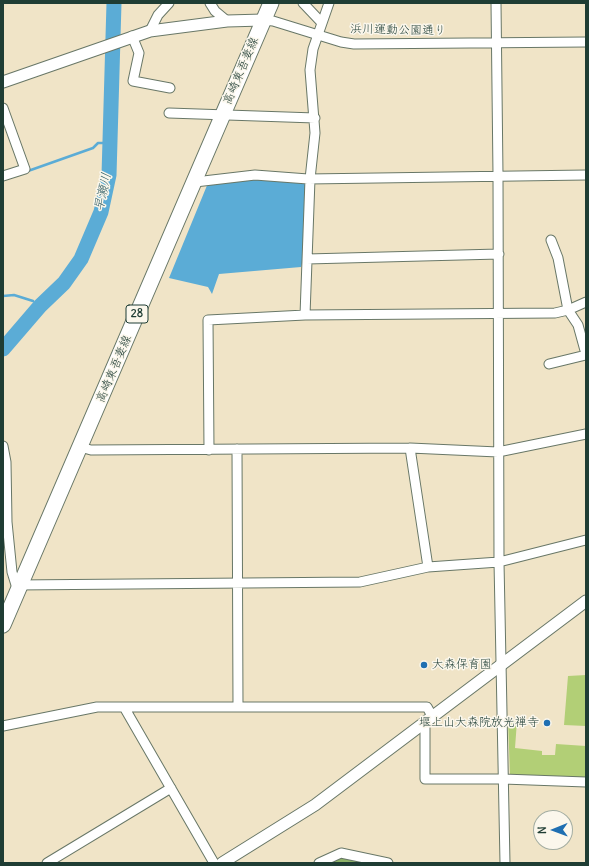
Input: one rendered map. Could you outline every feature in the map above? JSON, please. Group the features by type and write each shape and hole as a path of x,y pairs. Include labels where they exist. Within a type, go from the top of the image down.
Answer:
{"main road":[{"name":"高崎東吾妻線","path":"3,625 271,3"}],"street":[{"path":"150,31 158,15 169,3"},
{"path":"210,3 215,11 227,21"},
{"path":"303,3 322,22"},
{"path":"305,314 310,179 315,118 311,96 310,70 313,49 329,3"},
{"path":"496,3 499,254 499,562 505,863"},
{"name":"浜川運動公園通り","path":"3,82 120,40 150,31 227,21 273,21 354,44 586,42"},
{"path":"132,36 139,53 133,81 170,88"},
{"path":"3,108 25,169 3,176"},
{"path":"169,113 315,118"},
{"path":"195,182 254,175 310,179 498,175 586,175"},
{"path":"549,364 586,354 578,326 568,310 558,258 551,240"},
{"path":"307,259 499,254"},
{"path":"209,450 208,320 305,314 498,315 555,313 568,310 586,302"},
{"path":"80,447 90,450 410,448 498,452 586,434"},
{"path":"3,446 6,462 5,512 7,550 16,585 360,582 428,567 499,562 586,540"},
{"path":"410,448 428,567"},
{"path":"237,449 238,707"},
{"path":"222,863 315,805 586,601"},
{"path":"3,726 97,707 427,707 429,719 425,779 503,778 586,782"},
{"path":"124,707 214,863"},
{"path":"47,863 171,788"},
{"path":"319,863 341,853 388,863"}],"green space":[{"path":"586,675 586,726 564,725 568,676"},
{"path":"508,720 517,721 515,748 542,751 542,755 555,755 556,744 586,746 586,778 510,775"},
{"path":"342,856 374,863 326,863"}],"water":[{"path":"253,177 306,181 305,255 301,267 219,274 212,294 208,287 169,278 208,183"}],"waterway":[{"name":"早瀬川","path":"3,349 40,306 64,283 81,259 101,212 109,175 114,3"},
{"path":"28,171 93,148 98,143 110,143"},
{"path":"3,296 14,295 33,301"}],"place":[{"name":"大森保育園","path":"424,665"},
{"name":"堰上山大森院放光禅寺","path":"547,723"}]}
